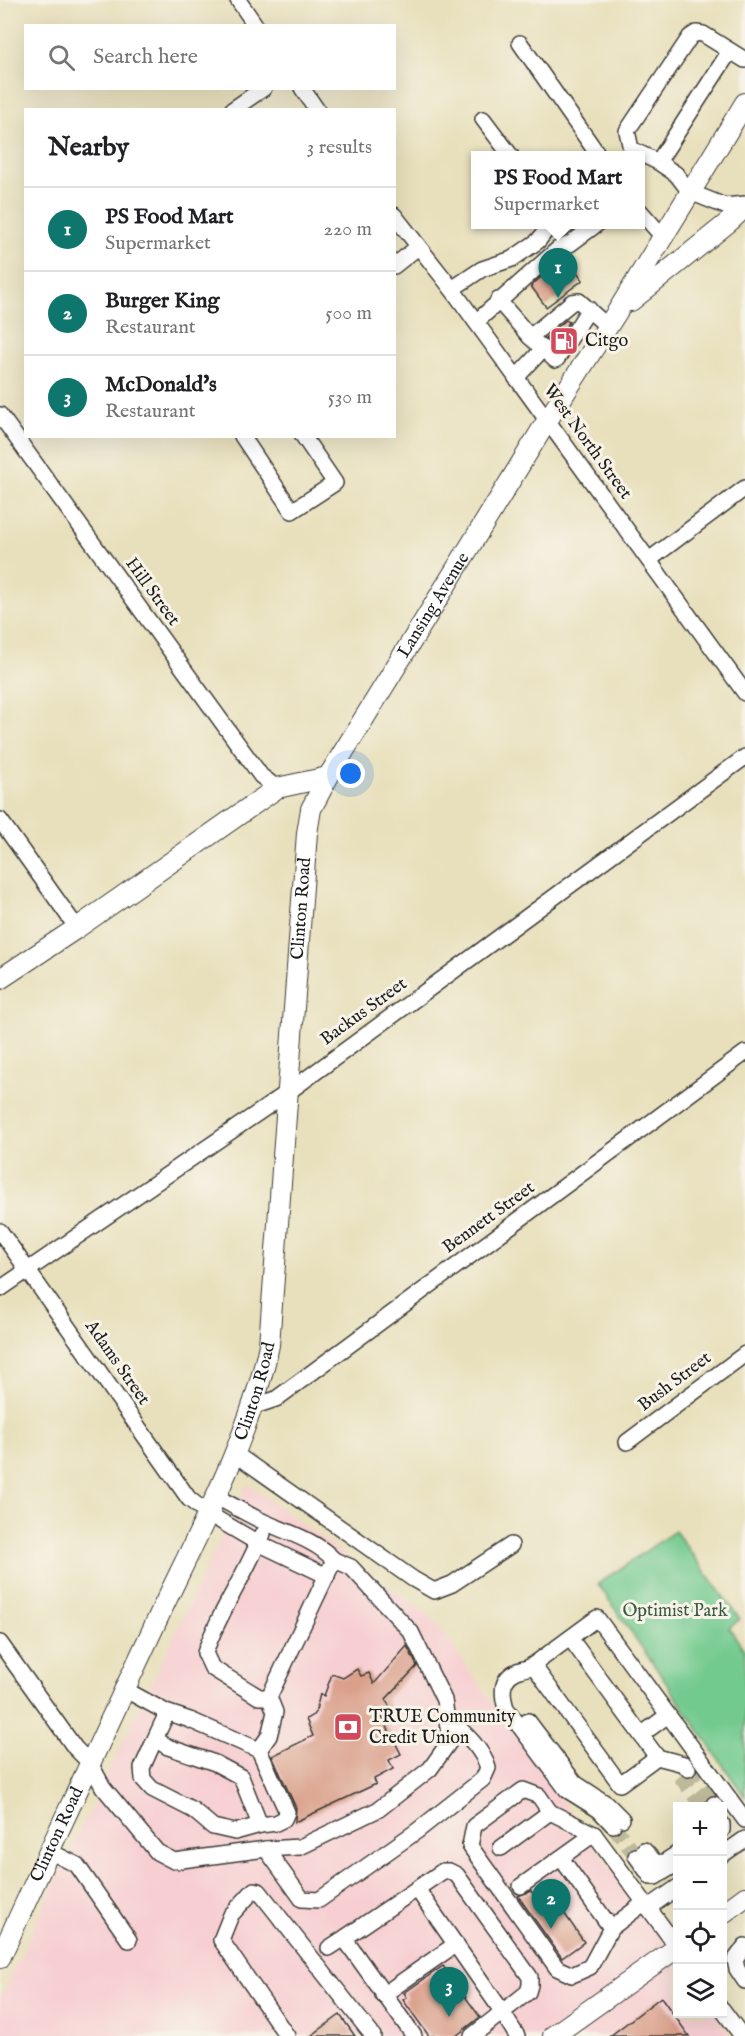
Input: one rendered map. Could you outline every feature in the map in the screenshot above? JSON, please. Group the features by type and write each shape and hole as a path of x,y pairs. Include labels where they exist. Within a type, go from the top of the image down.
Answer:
{"main road":[{"name":"Lansing Avenue","path":"328,777 547,421 613,320 745,103"},
{"path":"613,320 664,273 730,221 745,205"},
{"path":"0,979 277,788 328,777"},
{"name":"Clinton Road","path":"0,1959 234,1453 252,1407 270,1345 307,833 311,809 328,777"},
{"path":"727,1911 745,1897"},
{"path":"553,2036 673,1950"}],"street":[{"path":"242,1 255,24"},
{"path":"635,151 631,149 627,131 690,37 696,33 703,34 740,54 658,162"},
{"path":"520,43 596,151"},
{"path":"235,108 261,90"},
{"path":"303,90 316,108"},
{"path":"483,119 507,151"},
{"path":"645,156 676,174 690,192 725,206 745,205"},
{"path":"645,217 663,237"},
{"name":"West North Street","path":"396,218 452,289 745,693"},
{"path":"452,289 482,269 512,259 538,241 548,229"},
{"path":"476,322 498,300 558,249 570,244 591,229"},
{"path":"396,264 418,248"},
{"path":"498,300 542,350 555,360 589,309"},
{"path":"530,337 572,302 579,301 589,309 613,320"},
{"path":"516,378 542,350"},
{"name":"Hill Street","path":"0,416 261,776 277,788"},
{"path":"243,438 292,510 335,483 304,438"},
{"path":"649,560 745,488"},
{"name":"Backus Street","path":"0,1289 287,1093 745,757"},
{"path":"0,820 77,928"},
{"name":"Bennett Street","path":"252,1407 276,1399 745,1053"},
{"name":"Adams Street","path":"0,1231 189,1499 211,1504"},
{"name":"Bush Street","path":"627,1442 745,1354"},
{"path":"234,1453 413,1579 434,1591 452,1584 511,1545"},
{"path":"0,1643 75,1748 90,1763 103,1787 157,1852 174,1861 300,1847 380,1809 430,1769 450,1741 444,1700 411,1632 351,1567 334,1560 326,1551 301,1537 211,1504"},
{"path":"211,1504 258,1543 327,1576"},
{"path":"269,1524 245,1574 221,1612 205,1653 212,1668 259,1696 269,1697"},
{"path":"259,1750 269,1736 275,1712 269,1697 334,1560"},
{"path":"617,1822 567,1790 506,1708 502,1693 506,1680 515,1672 529,1668 597,1618 745,1820"},
{"path":"570,1638 657,1757 673,1760 684,1772"},
{"path":"529,1668 620,1784 657,1757"},
{"path":"124,1689 167,1713 190,1720 259,1750 287,1812 284,1819 276,1823 235,1832 213,1827 193,1810 152,1789 143,1779 142,1768 167,1713"},
{"path":"641,1735 668,1715"},
{"path":"266,1849 302,1899 319,1900 417,1831 483,1779 488,1768 486,1760 473,1743 446,1716"},
{"path":"155,1739 168,1747 215,1762 241,1777 260,1825"},
{"path":"673,1890 646,1906 611,1928 590,1967 572,1975 557,1968 471,1846 474,1826 523,1790 539,1796 550,1812 594,1834 646,1906 673,1942"},
{"path":"501,1848 550,1812"},
{"path":"521,1886 594,1834"},
{"path":"727,1852 745,1839"},
{"path":"49,1851 77,1865 129,1940"},
{"path":"673,1856 664,1862 656,1863 640,1853 651,1876 655,1878 673,1866"},
{"path":"561,1858 611,1928"},
{"path":"329,1948 443,1871 457,1875 530,1977 528,1992 472,2036"},
{"path":"417,1889 516,2036"},
{"path":"287,2036 221,1940 231,1915 254,1890 259,1891 373,2036"},
{"path":"346,1937 346,1941 383,1995 414,2036"},
{"path":"383,1995 456,1944"},
{"path":"745,1946 735,1960 737,1969 745,1981"},
{"path":"727,2015 742,2036"}],"shaded area":[{"path":"247,1484 432,1618 673,1955 673,2018 718,2018 731,2036 0,2036 0,1998"}],"green space":[{"name":"Optimist Park","path":"675,1531 740,1619 729,1628 745,1651 745,1797 598,1584"}],"building":[{"path":"565,256 583,280 546,307 531,286"},
{"path":"566,320 569,322 554,346 545,338"},
{"name":"TRUE Community Credit Union","path":"407,1646 417,1666 386,1699 391,1710 381,1715 401,1754 389,1760 393,1769 374,1779 376,1784 295,1822 296,1808 272,1756 313,1736 306,1719 315,1714 320,1694 324,1696 332,1674 343,1678 357,1669 361,1676 369,1673 374,1684"},
{"path":"547,1888 584,1942 562,1958 518,1896 531,1891 535,1897"},
{"path":"443,1966 480,2017 456,2036 429,2036 403,2000 407,1997 404,1993"},
{"path":"661,1997 673,2014 673,2018 676,2018 689,2036 610,2036"},
{"path":"340,2015 355,2036 311,2036"}],"tunnel":[{"path":"688,1769 713,1802"},
{"path":"680,1776 699,1802"},
{"path":"613,1825 636,1856"}],"place":[{"name":"PS Food Mart","path":"558,298"},
{"name":"Citgo","path":"564,341"},
{"name":"TRUE Community Credit Union","path":"348,1727"},
{"name":"Burger King","path":"551,1929"},
{"name":"McDonald's","path":"449,2017"}]}
